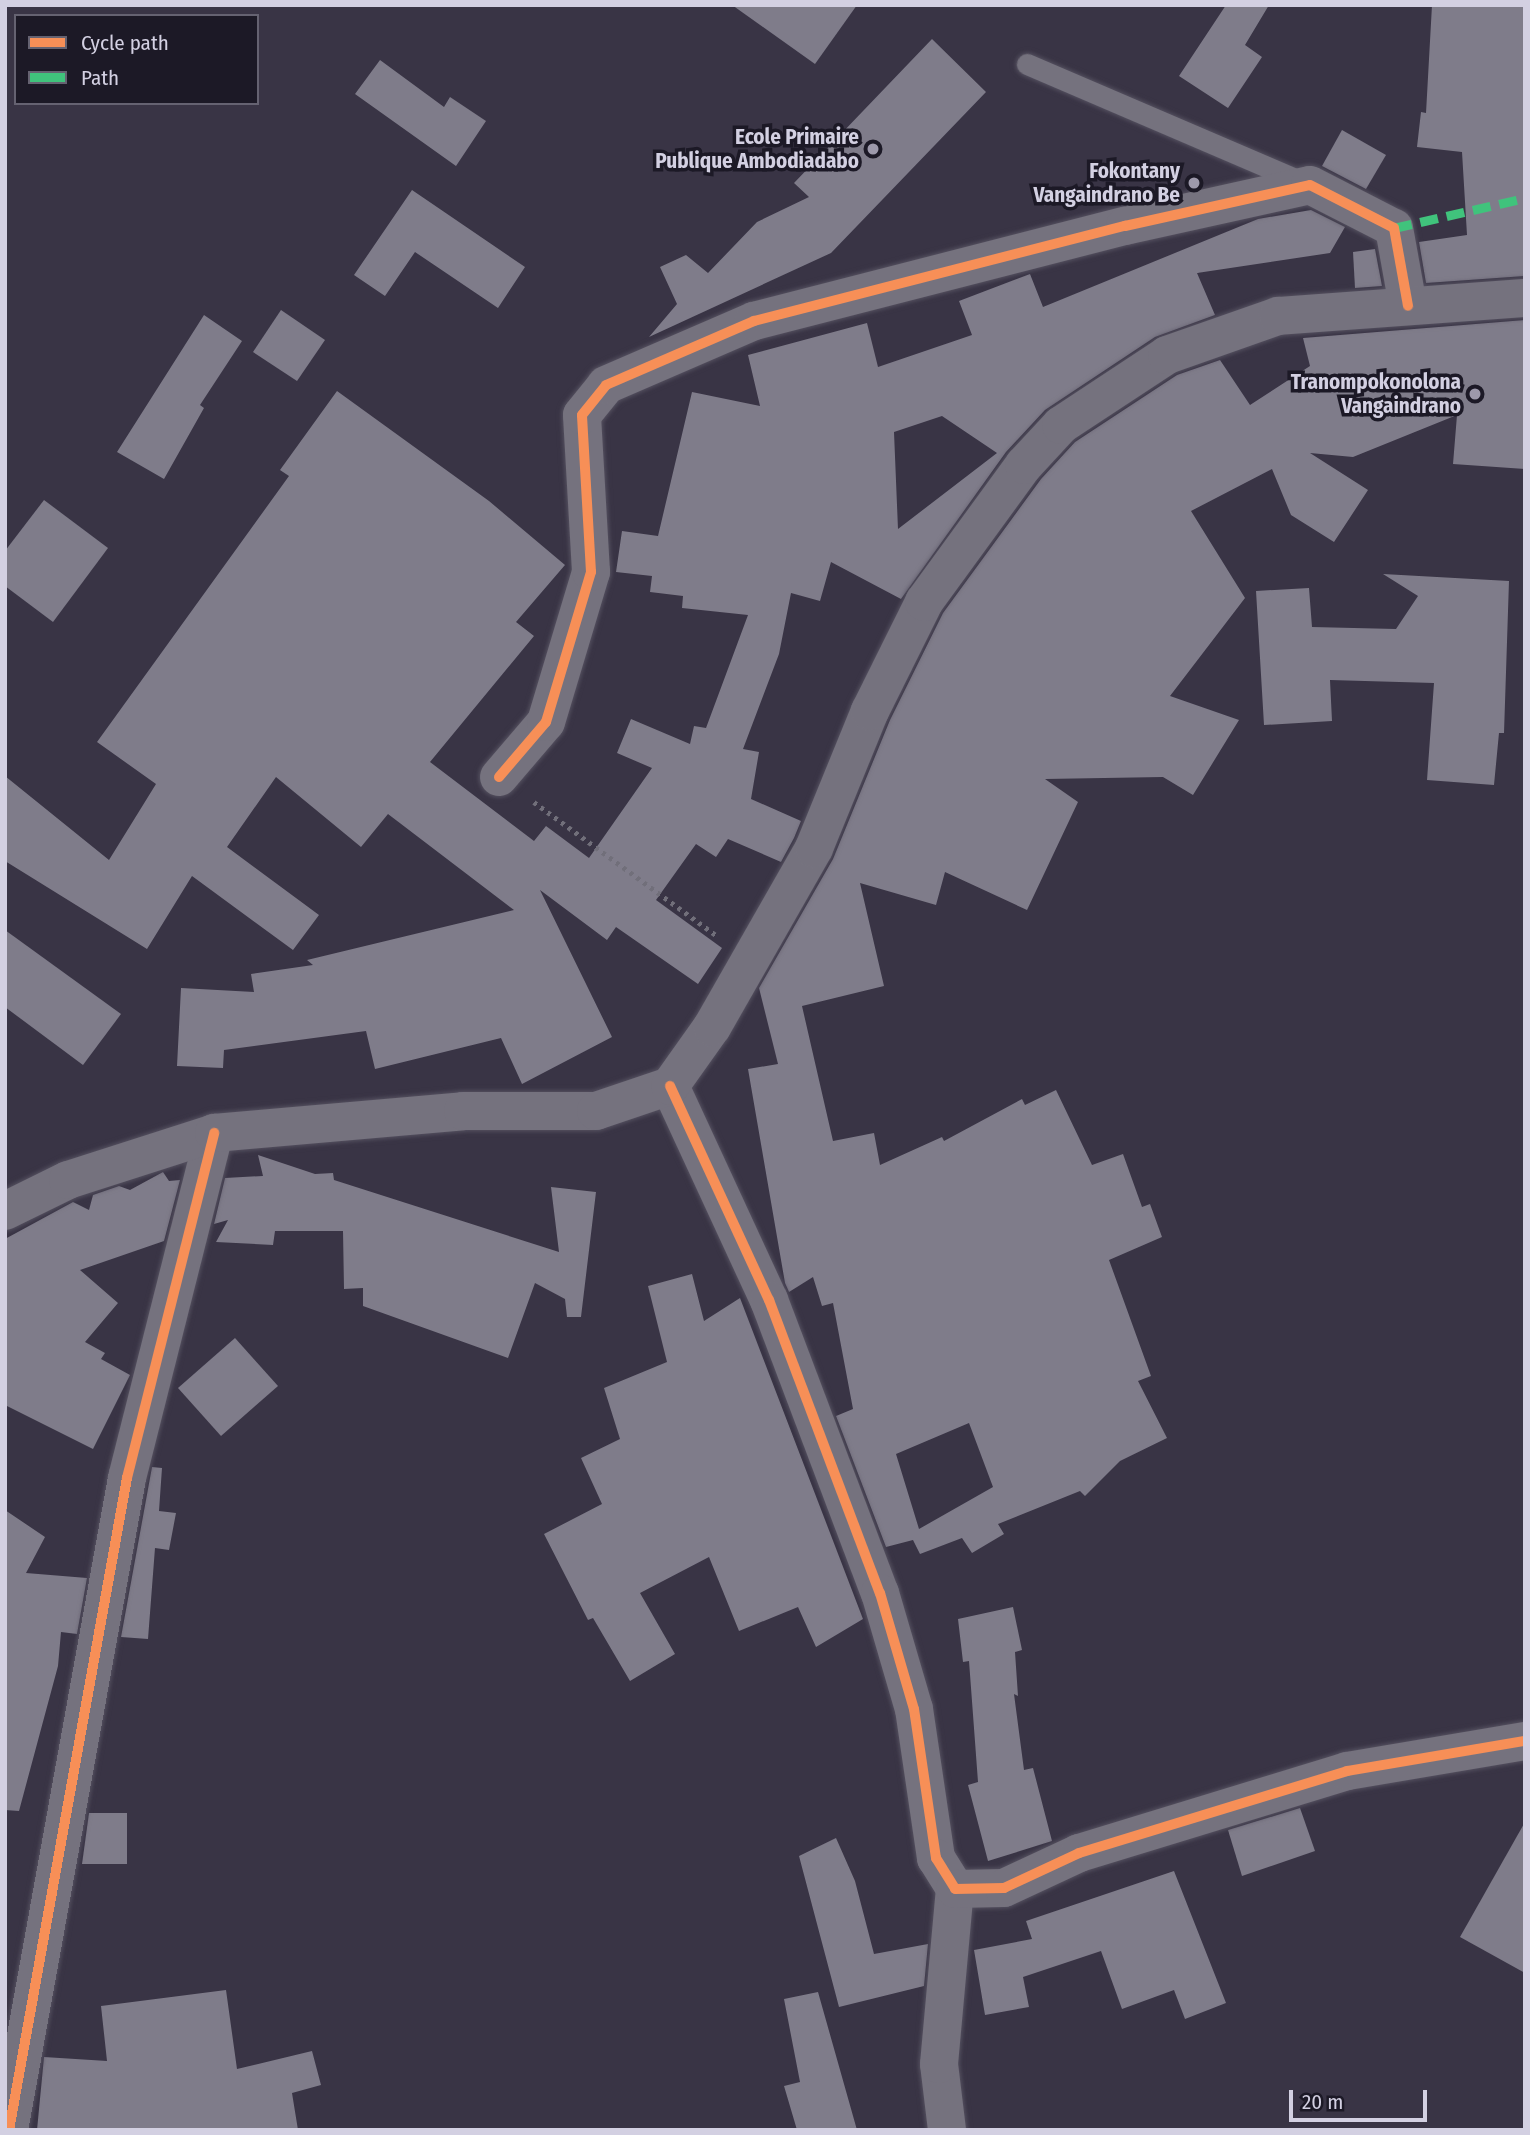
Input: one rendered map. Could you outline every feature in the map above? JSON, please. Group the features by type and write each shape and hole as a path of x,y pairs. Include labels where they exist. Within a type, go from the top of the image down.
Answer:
{"street":[{"path":"499,777 547,722 592,572 582,415 606,385 754,321 1125,226 1310,185 1394,228 1408,306"},
{"path":"5,1211 68,1180 214,1133 463,1111 596,1111 670,1086 750,960 814,848 870,711 924,602 1024,465 1061,425 1167,355 1278,316 1525,298"},
{"path":"670,1086 768,1300 880,1593 914,1709 936,1858 955,1889 939,2064 947,2130"},
{"path":"9,2130 127,1478 214,1133"},
{"path":"955,1889 1004,1888 1079,1853 1347,1771 1525,1741"}],"lane":[{"path":"1027,64 1310,185"}],"path":[{"path":"499,777 750,960"}],"building":[{"path":"732,5 857,5 815,64"},
{"path":"1226,5 1269,5 1245,45 1262,57 1228,108 1179,76"},
{"path":"1432,5 1525,5 1525,276 1426,283 1419,242 1467,235 1462,152 1417,147 1421,112 1426,113"},
{"path":"932,39 986,92 831,253 649,337 677,304 660,267 686,255 708,273 757,222 809,197 794,183"},
{"path":"380,60 444,107 450,97 486,121 456,166 355,94"},
{"path":"1342,130 1386,155 1366,189 1322,166"},
{"path":"412,190 525,267 498,308 415,252 385,296 354,275"},
{"path":"1311,210 1345,227 1330,253 1197,273 1215,315 1155,337 1045,410 1006,452 901,599 831,562 820,601 791,593 779,654 743,749 759,752 751,799 801,821 781,862 728,839 716,857 696,844 656,900 722,948 698,984 616,927 607,940 540,890 612,1037 522,1084 501,1038 375,1069 366,1031 224,1050 223,1068 177,1066 181,988 254,992 251,974 313,965 307,960 514,910 388,814 361,847 276,777 227,847 319,915 293,950 192,876 147,949 5,861 5,776 109,860 156,784 97,742 289,476 280,470 337,391 489,501 565,565 516,622 534,636 430,762 534,841 546,826 589,858 652,768 617,753 631,719 690,744 694,726 706,728 748,615 682,608 683,596 650,592 652,576 616,572 622,531 658,536 692,392 760,406 748,355 867,323 878,367 972,335 959,301 1030,274 1043,307 1258,219","holes":["942,416 997,453 898,529 894,432"]},
{"path":"1375,249 1382,286 1355,288 1353,252"},
{"path":"281,310 325,340 297,381 253,352"},
{"path":"204,315 242,341 200,405 204,408 164,479 117,452"},
{"path":"1525,320 1525,469 1453,464 1457,415 1353,457 1310,453 1368,490 1334,542 1291,515 1272,469 1191,511 1245,598 1170,696 1239,720 1193,795 1163,777 1045,779 1078,802 1027,910 945,872 936,905 860,883 884,986 802,1006 833,1141 874,1133 880,1165 942,1137 944,1141 1022,1099 1025,1105 1056,1090 1092,1165 1123,1154 1142,1207 1150,1204 1162,1237 1109,1260 1151,1376 1138,1381 1167,1438 1120,1461 1085,1496 1080,1491 998,1524 1004,1534 972,1553 962,1538 920,1554 913,1540 886,1547 836,1416 853,1409 833,1303 822,1306 813,1277 789,1292 785,1283 748,1069 778,1064 759,988 833,859 890,720 943,613 1041,479 1075,442 1177,375 1220,360 1250,405 1310,366 1303,338","holes":["969,1423 993,1487 919,1529 896,1454"]},
{"path":"44,500 108,548 53,622 5,586 5,551"},
{"path":"1383,574 1509,581 1504,733 1499,733 1494,785 1427,780 1434,683 1330,680 1332,721 1264,725 1256,591 1309,588 1312,627 1396,629 1418,596"},
{"path":"5,930 121,1014 83,1065 5,1007"},
{"path":"258,1155 315,1174 333,1173 334,1180 559,1252 551,1187 596,1192 581,1317 567,1317 565,1299 535,1283 508,1358 363,1306 363,1288 344,1289 343,1231 275,1231 273,1245 216,1242 228,1220 214,1224 225,1178 263,1176"},
{"path":"163,1172 169,1181 180,1180 164,1241 80,1270 118,1303 85,1342 105,1353 101,1359 130,1375 93,1449 5,1405 5,1239 73,1202 89,1210 93,1195 119,1186 130,1190"},
{"path":"692,1274 704,1321 740,1298 863,1619 816,1647 798,1607 739,1631 709,1557 640,1593 675,1654 630,1681 593,1618 588,1620 544,1534 602,1504 581,1458 620,1439 604,1388 667,1362 648,1286"},
{"path":"235,1338 278,1386 221,1436 178,1388"},
{"path":"152,1467 162,1468 159,1511 176,1513 169,1550 155,1548 148,1639 121,1637"},
{"path":"5,1510 45,1537 26,1573 87,1578 77,1634 61,1632 58,1666 19,1811 5,1810"},
{"path":"1013,1607 1022,1650 1015,1652 1018,1696 1014,1694 1024,1770 1033,1768 1052,1841 988,1861 968,1785 978,1782 969,1661 963,1662 958,1619"},
{"path":"1300,1808 1315,1851 1242,1876 1228,1830"},
{"path":"89,1813 127,1813 127,1864 82,1864"},
{"path":"1525,1822 1525,1973 1460,1937"},
{"path":"836,1838 855,1881 874,1954 928,1944 924,1986 839,2007 799,1856"},
{"path":"1174,1871 1226,2003 1185,2019 1174,1990 1122,2009 1101,1951 1023,1977 1029,2007 985,2015 974,1950 1032,1939 1026,1921"},
{"path":"226,1990 237,2069 312,2051 321,2085 292,2093 298,2130 37,2130 44,2057 107,2061 101,2006"},
{"path":"818,1992 857,2130 797,2130 784,2086 800,2082 784,1999"}],"marked path":[{"path":"1394,228 1525,198"}],"cycle path":[{"path":"499,777 546,722 591,572 582,415 606,385 754,321 1125,226 1310,185 1394,228 1408,306"},
{"path":"670,1086 769,1300 880,1593 914,1709 936,1858 955,1889 1004,1888 1079,1853 1347,1771 1525,1741"},
{"path":"9,2130 127,1478 214,1133"}],"place":[{"name":"Ecole Primaire Publique Ambodiadabo","path":"873,149"},
{"name":"Fokontany Vangaindrano Be","path":"1194,183"},
{"name":"Tranompokonolona Vangaindrano","path":"1475,394"}]}
